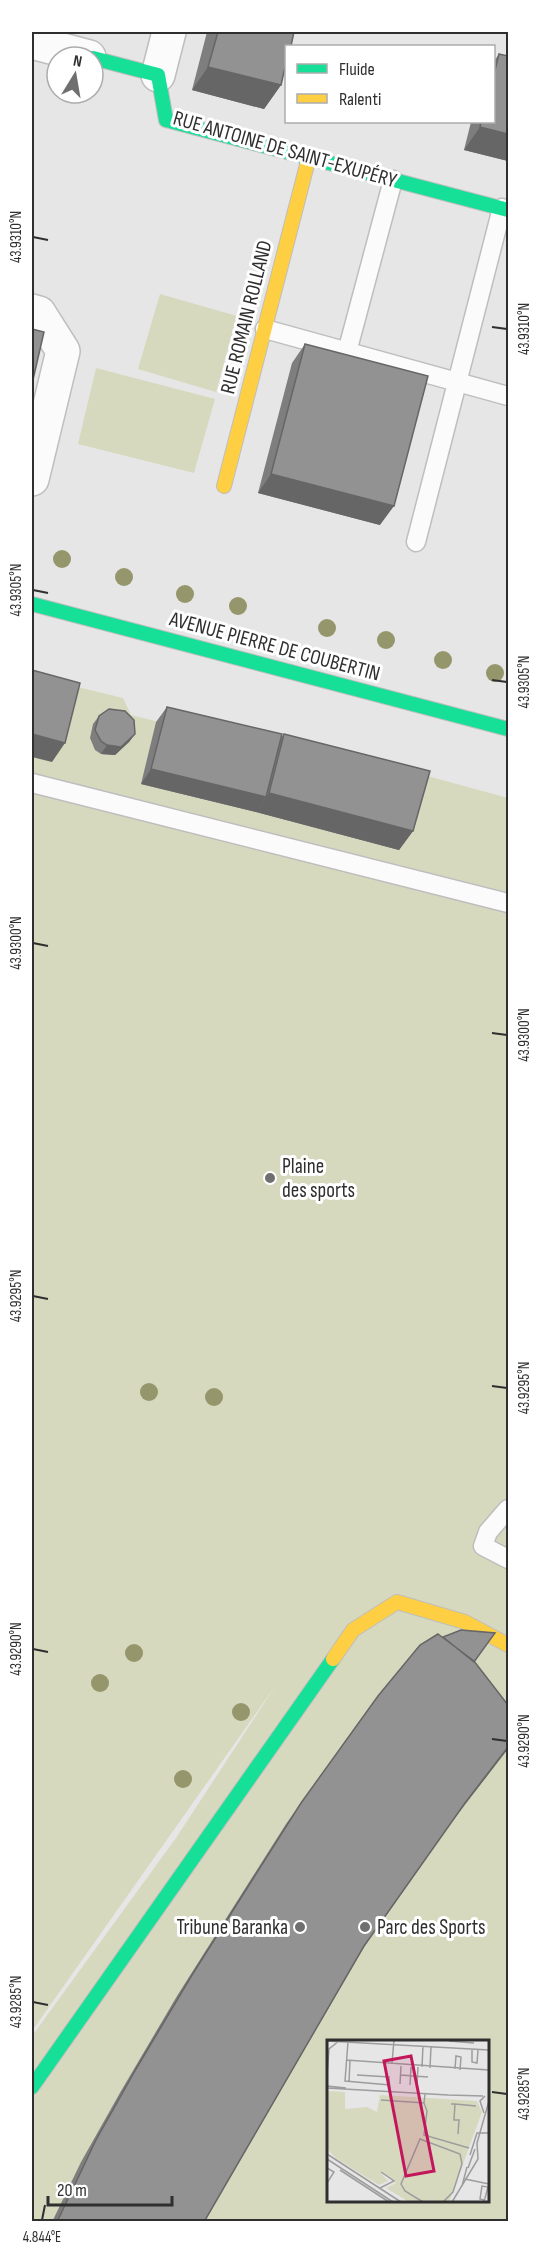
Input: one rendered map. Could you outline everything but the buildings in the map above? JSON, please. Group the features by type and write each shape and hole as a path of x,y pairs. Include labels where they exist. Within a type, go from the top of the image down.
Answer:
{"street":[{"path":"105,62 158,75 169,32"},
{"name":"RUE ANTOINE DE SAINT-EXUPÉRY","path":"158,75 166,120 505,209"},
{"name":"RUE ROMAIN ROLLAND","path":"224,486 309,158"},
{"path":"32,311 39,314 63,351 32,474"},
{"name":"AVENUE PIERRE DE COUBERTIN","path":"32,604 508,729"},
{"path":"32,2087 353,1630 397,1602 465,1622 508,1645"}],"lane":[{"path":"347,352 393,180"},
{"path":"416,542 505,209"},
{"path":"264,329 508,396"},
{"path":"32,783 508,903"},
{"path":"508,1509 488,1532 483,1546 508,1559"}],"green space":[{"path":"160,294 237,316 216,392 138,369"},
{"path":"96,368 215,399 194,473 78,444"},
{"name":"Plaine des sports","path":"32,676 123,698 131,715 361,772 376,762 508,798 508,2221 32,2221 32,2036 176,1838 276,1685 32,2031"}],"traffic: fast":[{"path":"105,61 158,75 166,120 508,210"},
{"path":"32,604 508,729"},
{"path":"32,2087 333,1659"}],"traffic: slow":[{"path":"224,486 309,157"},
{"path":"333,1659 353,1630 397,1602 465,1622 508,1645"}],"place":[{"name":"Plaine des sports","path":"270,1178"},
{"name":"Tribune Baranka","path":"300,1927"},
{"name":"Parc des Sports","path":"365,1927"}]}
